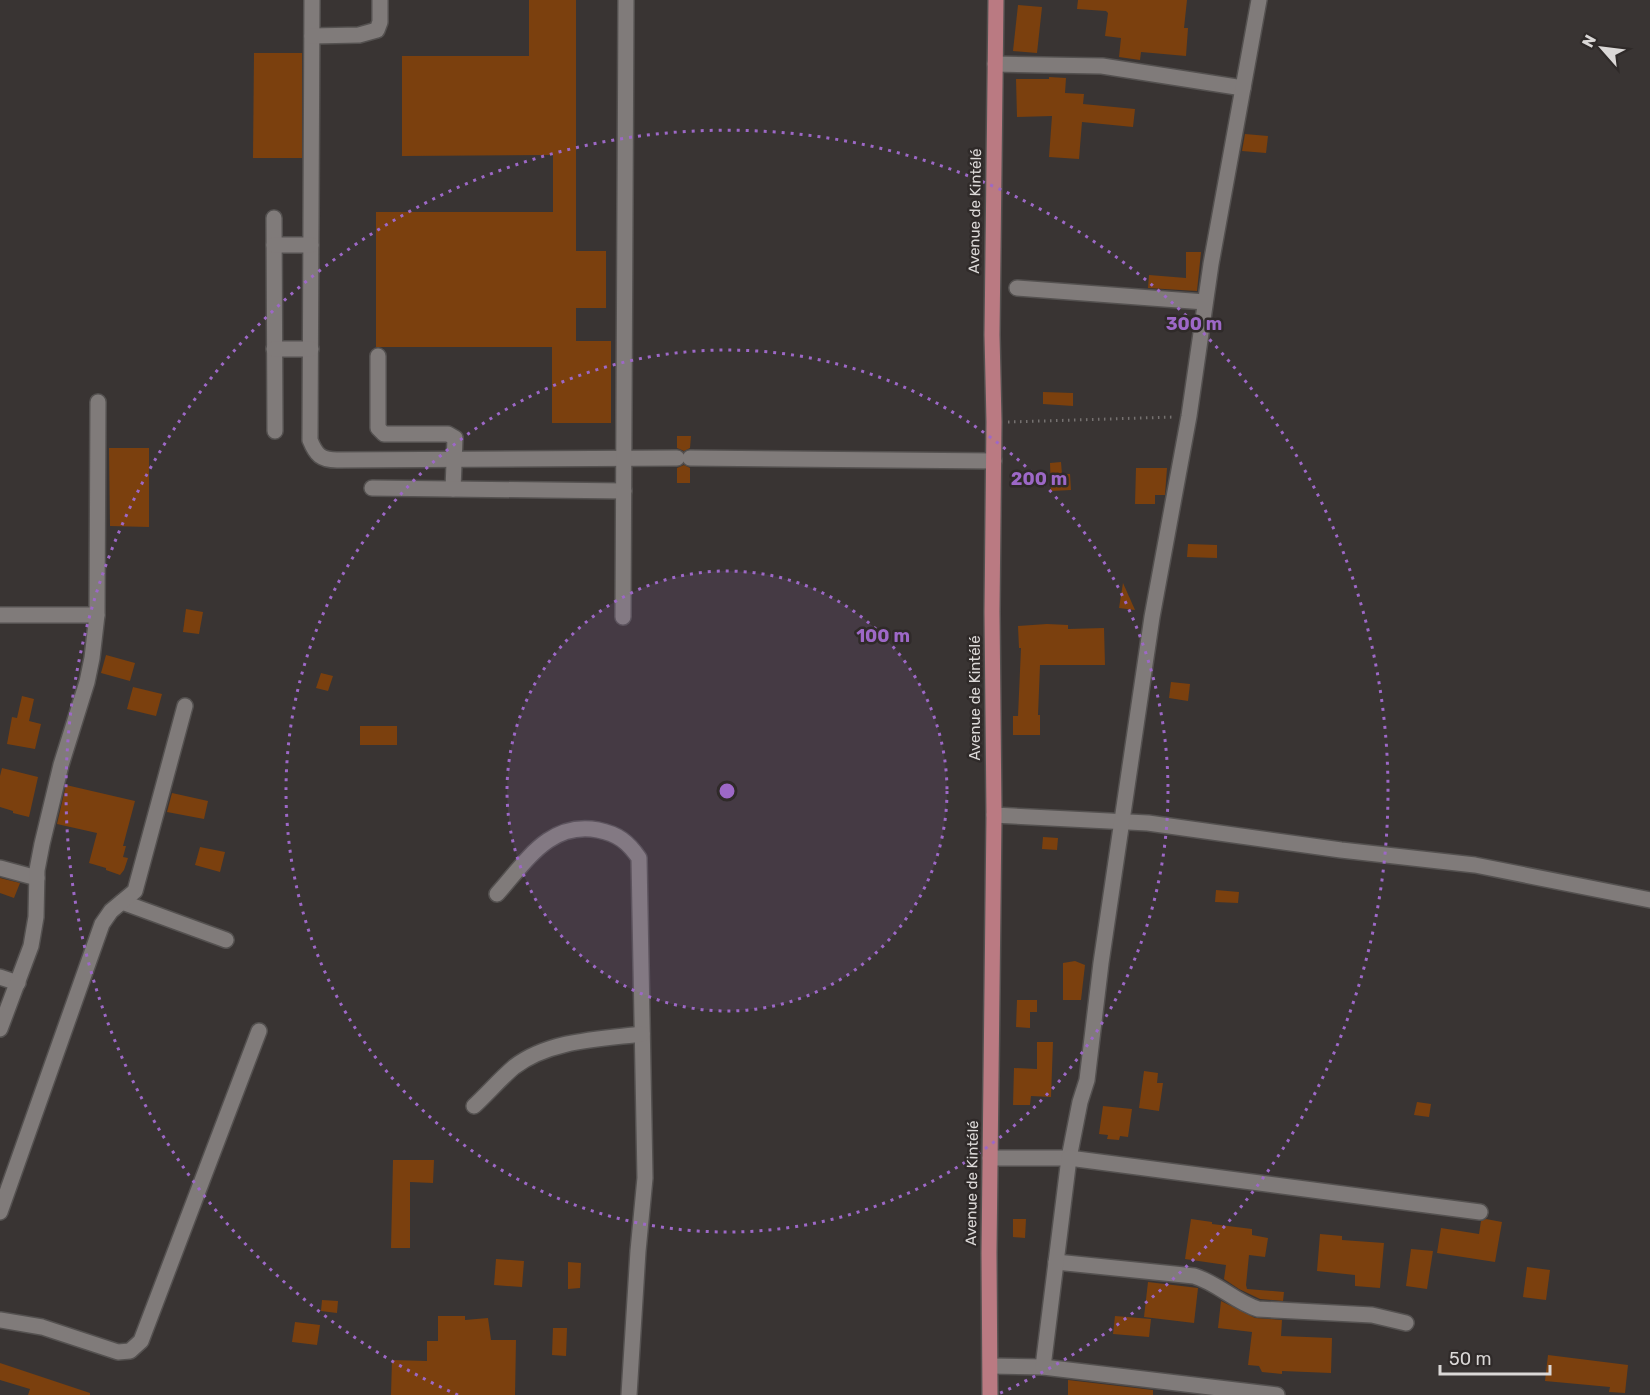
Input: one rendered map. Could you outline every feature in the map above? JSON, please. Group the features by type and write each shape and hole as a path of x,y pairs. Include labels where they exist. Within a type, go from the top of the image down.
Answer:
{"main road":[{"name":"Avenue de Kintélé","path":"990,1395 994,815 992,324 996,0"}],"street":[{"path":"312,0 310,440 315,453 324,460 684,458 994,461"},
{"path":"312,36 359,35 377,30 380,22 380,0"},
{"path":"623,617 626,0"},
{"path":"1043,1367 1069,1158 1080,1102 1087,1080 1101,963 1152,617 1189,416 1205,302 1259,0"},
{"path":"995,64 1102,66 1243,88"},
{"path":"274,218 275,431"},
{"path":"274,245 311,245"},
{"path":"1017,288 1205,302"},
{"path":"274,349 310,348"},
{"path":"378,356 378,428 384,434 391,435 448,434 455,438 453,489"},
{"path":"0,1029 31,946 36,917 37,878 42,844 61,765 87,682 92,658 97,615 98,402"},
{"path":"372,488 624,491"},
{"path":"0,615 97,615"},
{"path":"0,1212 102,924 111,911 135,891 140,878 185,706"},
{"path":"994,815 1148,823 1341,850 1475,865 1650,900"},
{"path":"497,894 538,848 554,836 570,829 608,832 628,843 639,858 645,1178 629,1395"},
{"path":"0,868 37,878"},
{"path":"122,902 226,940"},
{"path":"0,977 18,983"},
{"path":"0,1320 42,1327 117,1352 130,1351 141,1341 259,1032"},
{"path":"474,1106 513,1068 528,1058 577,1042 642,1034"},
{"path":"990,1158 1069,1158 1479,1212"},
{"path":"1056,1262 1194,1276 1208,1280 1247,1305 1258,1309 1372,1315 1406,1323"},
{"path":"991,1366 1043,1367 1277,1395"}],"path":[{"path":"994,422 1189,416"}],"building":[{"path":"529,0 576,0 576,251 606,251 606,308 576,308 576,341 611,341 611,423 552,423 552,347 376,347 376,212 553,212 553,155 402,156 402,56 529,56"},
{"path":"1078,0 1187,0 1184,28 1188,28 1186,56 1141,52 1140,60 1119,57 1121,38 1105,36 1108,13 1077,9"},
{"path":"1018,5 1042,7 1037,53 1013,51"},
{"path":"254,53 302,53 302,158 253,158"},
{"path":"1049,77 1066,78 1065,93 1084,94 1083,104 1135,109 1133,127 1082,122 1079,159 1049,157 1052,116 1017,117 1016,79 1049,79"},
{"path":"1245,134 1268,136 1266,153 1242,151"},
{"path":"1186,252 1201,252 1197,291 1148,288 1149,275 1186,278"},
{"path":"1043,392 1073,393 1073,406 1043,404"},
{"path":"677,436 691,436 690,448 684,451 677,448"},
{"path":"109,448 149,448 149,527 110,526"},
{"path":"1061,462 1062,474 1070,474 1071,490 1051,491 1050,463"},
{"path":"684,465 690,468 690,483 677,483 677,468"},
{"path":"1136,468 1167,468 1165,495 1155,495 1155,504 1135,504"},
{"path":"1188,544 1217,545 1217,558 1187,557"},
{"path":"1123,583 1135,610 1119,608"},
{"path":"186,609 203,612 199,634 183,632"},
{"path":"1068,625 1068,629 1104,628 1105,665 1040,665 1038,715 1040,715 1040,735 1013,735 1013,716 1018,716 1021,648 1019,648 1018,626"},
{"path":"106,655 135,663 130,681 101,673"},
{"path":"321,673 333,676 328,691 316,688"},
{"path":"1171,682 1190,684 1188,701 1169,698"},
{"path":"133,687 162,694 156,716 127,709"},
{"path":"22,696 34,699 29,721 41,724 35,749 7,744 12,717 17,718"},
{"path":"360,726 397,726 397,745 360,745"},
{"path":"2,768 38,777 29,817 0,807"},
{"path":"66,785 135,801 123,846 126,846 123,857 128,858 120,875 89,863 97,833 57,824"},
{"path":"172,793 208,801 204,819 167,812"},
{"path":"1043,837 1058,838 1057,850 1042,849"},
{"path":"200,847 225,852 220,872 195,865"},
{"path":"0,878 20,883 14,898 0,893"},
{"path":"1216,890 1239,892 1238,903 1215,902"},
{"path":"1075,961 1085,965 1081,1000 1063,1000 1063,963"},
{"path":"1017,1000 1037,1000 1037,1012 1030,1012 1030,1028 1016,1027"},
{"path":"1037,1042 1053,1042 1051,1097 1031,1096 1030,1105 1013,1105 1014,1068 1037,1069"},
{"path":"1144,1071 1158,1073 1157,1083 1163,1083 1159,1111 1139,1108"},
{"path":"1417,1102 1431,1104 1429,1117 1414,1115"},
{"path":"1103,1106 1132,1109 1128,1137 1120,1136 1119,1140 1107,1139 1108,1135 1099,1134"},
{"path":"393,1160 434,1160 433,1183 410,1182 410,1248 391,1248"},
{"path":"1013,1219 1026,1219 1025,1238 1013,1237"},
{"path":"1191,1219 1252,1229 1252,1235 1268,1238 1265,1257 1249,1255 1246,1285 1247,1289 1284,1292 1283,1301 1260,1299 1239,1289 1224,1279 1226,1265 1185,1259"},
{"path":"1486,1219 1502,1222 1495,1262 1437,1253 1441,1228 1479,1234 1481,1221"},
{"path":"1320,1234 1342,1236 1342,1240 1384,1243 1380,1288 1355,1286 1355,1275 1317,1271"},
{"path":"1411,1249 1433,1251 1427,1289 1406,1286"},
{"path":"496,1259 524,1261 522,1287 494,1285"},
{"path":"568,1262 581,1263 580,1288 568,1289"},
{"path":"1527,1267 1550,1270 1546,1300 1523,1297"},
{"path":"1148,1282 1198,1288 1194,1323 1144,1317"},
{"path":"322,1300 338,1301 337,1313 321,1311"},
{"path":"1221,1301 1255,1318 1282,1320 1281,1336 1332,1338 1331,1373 1282,1371 1282,1374 1262,1372 1259,1366 1248,1365 1252,1332 1218,1328"},
{"path":"438,1316 465,1316 465,1320 488,1318 491,1340 516,1340 515,1395 391,1395 392,1360 427,1361 427,1341 438,1341"},
{"path":"1115,1316 1151,1319 1149,1337 1113,1334"},
{"path":"295,1322 320,1325 317,1345 292,1342"},
{"path":"553,1328 567,1328 566,1356 552,1355"},
{"path":"1548,1355 1628,1365 1625,1393 1609,1392 1610,1387 1545,1381"},
{"path":"0,1363 90,1393 90,1395 28,1395 30,1389 0,1380"},
{"path":"1068,1380 1153,1390 1153,1395 1068,1395"}]}
